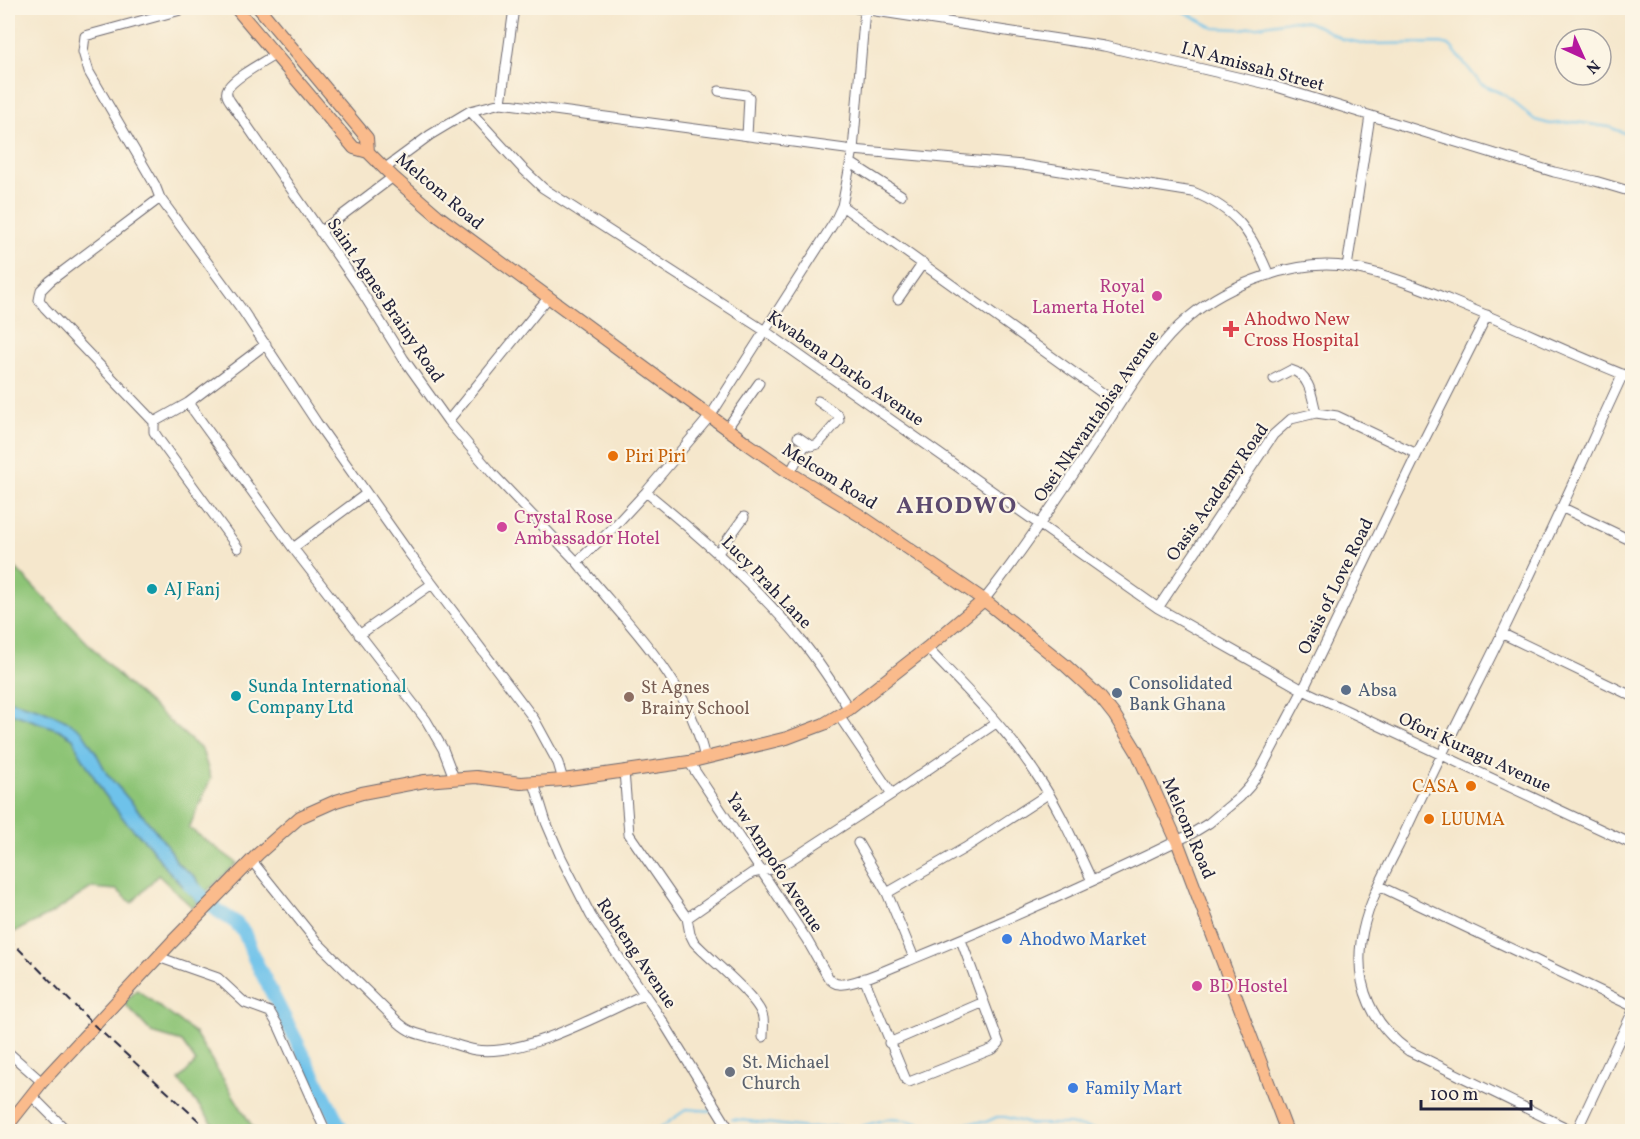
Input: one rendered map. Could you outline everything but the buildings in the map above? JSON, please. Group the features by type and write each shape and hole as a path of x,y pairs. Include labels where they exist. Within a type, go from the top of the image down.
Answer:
{"main road":[{"path":"236,8 354,148 368,152"},
{"name":"Melcom Road","path":"259,8 367,138 368,152 438,216 790,473 861,516 984,600 1065,665 1100,698 1115,716 1137,752 1177,841 1287,1131"},
{"path":"8,1125 42,1082 213,898 300,817 336,801 394,787 476,777 534,783 563,780 705,759 787,738 844,713 984,600"}],"street":[{"path":"188,8 85,36 83,52 89,72 155,185 160,198 266,344 366,494 534,719 558,763 563,780"},
{"path":"501,103 514,8"},
{"path":"577,562 646,492 711,416 836,221 842,206 853,150 861,8"},
{"name":"I.N Amissah Street","path":"861,8 1104,46 1267,84 1554,172 1632,192"},
{"name":"Saint Agnes Brainy Road","path":"276,54 227,88 226,95 357,284 403,358 448,421 492,473 577,562 675,682 693,718 705,759"},
{"path":"719,91 749,97 747,136"},
{"path":"320,232 430,135 470,111 501,103 853,150 1023,165 1193,192 1212,200 1246,229 1258,248 1269,275"},
{"name":"Kwabena Darko Avenue","path":"470,111 543,188 765,331 1158,608 1303,690"},
{"path":"1347,267 1370,116"},
{"path":"851,163 901,195"},
{"path":"160,198 50,282 42,290 39,300 154,422 154,432 238,549"},
{"path":"842,206 1119,405"},
{"path":"898,299 923,264"},
{"name":"Osei Nkwantabisa Avenue","path":"984,600 1040,525 1157,352 1188,318 1216,298 1269,275 1293,269 1347,267 1401,281 1487,315 1628,376"},
{"path":"448,421 548,298"},
{"name":"Oasis of Love Road","path":"831,982 845,984 864,978 961,940 1092,881 1177,841 1209,823 1250,786 1303,690 1487,315"},
{"path":"154,422 188,403 266,344"},
{"path":"1274,379 1291,369 1296,371 1310,386 1316,413 1336,416 1417,454"},
{"path":"1628,376 1561,507 1503,634 1379,886 1363,930 1359,962 1365,996 1374,1015 1385,1031 1409,1051 1575,1131 1632,1013"},
{"path":"727,428 759,383"},
{"path":"790,473 802,440 811,446 818,444 839,420 838,415 818,401"},
{"path":"188,403 293,548 426,720 443,749 454,778"},
{"name":"Oasis Academy Road","path":"1158,608 1273,435 1291,419 1316,413"},
{"name":"Lucy Prah Lane","path":"646,492 717,554 804,644 892,794"},
{"path":"293,548 366,494"},
{"path":"1561,507 1632,541"},
{"path":"717,554 744,518"},
{"path":"360,635 432,584"},
{"path":"1503,634 1632,696"},
{"path":"927,648 1020,750 1048,794 1092,881"},
{"name":"Ofori Kuragu Avenue","path":"1303,690 1632,844"},
{"path":"687,918 743,879 760,870 776,868 792,859 996,723"},
{"name":"Yaw Ampofo Avenue","path":"689,762 807,940 831,982"},
{"path":"624,771 629,834 687,918 694,942 740,986 760,1010 763,1017 762,1037"},
{"name":"Robteng Avenue","path":"534,783 546,822 591,916 645,994 731,1131"},
{"path":"887,893 965,848 1048,794"},
{"path":"858,843 887,893 914,958"},
{"path":"252,861 325,950 399,1023 408,1031 421,1036 477,1050 502,1050 556,1034 645,994"},
{"path":"1379,886 1632,1006"},
{"path":"864,978 889,1043 909,1082 998,1046 999,1040 961,940"},
{"path":"158,957 218,978 245,1003 270,1012 326,1131"},
{"path":"889,1043 984,1002"},
{"path":"8,1052 42,1082"},
{"path":"31,1095 68,1131"}],"green space":[{"path":"8,560 125,682 202,750 211,778 189,828 237,863 205,893 195,877 177,863 155,830 107,774 95,751 66,720 40,709 8,700"},
{"path":"8,712 60,730 73,738 103,792 126,822 198,902 193,908 158,875 132,903 117,890 91,888 51,914 10,934 8,931"},
{"path":"137,990 195,1033 255,1131 216,1131 179,1080 196,1062 182,1042 152,1033 124,1003"}],"water":[{"path":"8,700 40,709 66,720 82,731 107,774 155,830 177,863 195,877 205,893 198,902 126,822 103,792 73,738 60,730 8,712"}],"waterway":[{"path":"1177,8 1214,28 1241,29 1294,20 1308,22 1342,39 1367,44 1441,43 1449,45 1481,84 1505,95 1535,120 1550,124 1576,122 1609,127 1632,136"},
{"path":"190,885 244,932 254,958 343,1132"},
{"path":"654,1132 687,1109 712,1111"},
{"path":"732,1119 808,1128 838,1126 856,1128 887,1119 905,1120 944,1130 967,1123 986,1122 997,1117 1005,1117 1030,1124 1069,1124 1107,1132"}],"railway":[{"path":"8,938 94,1025 211,1132"}],"place":[{"name":"Royal Lamerta Hotel","path":"1157,296"},
{"name":"Ahodwo New Cross Hospital","path":"1231,329"},
{"name":"Piri Piri","path":"613,456"},
{"name":"Crystal Rose Ambassador Hotel","path":"502,527"},
{"name":"AJ Fanj","path":"152,589"},
{"name":"Absa","path":"1346,690"},
{"name":"Consolidated Bank Ghana","path":"1117,693"},
{"name":"Sunda International Company Ltd","path":"236,696"},
{"name":"St Agnes Brainy School","path":"629,697"},
{"name":"CASA","path":"1471,786"},
{"name":"LUUMA","path":"1429,819"},
{"name":"Ahodwo Market","path":"1007,939"},
{"name":"BD Hostel","path":"1197,986"},
{"name":"St. Michael Church","path":"730,1072"},
{"name":"Family Mart","path":"1073,1088"}],"district":[{"name":"AHODWO","path":"957,505"}]}
